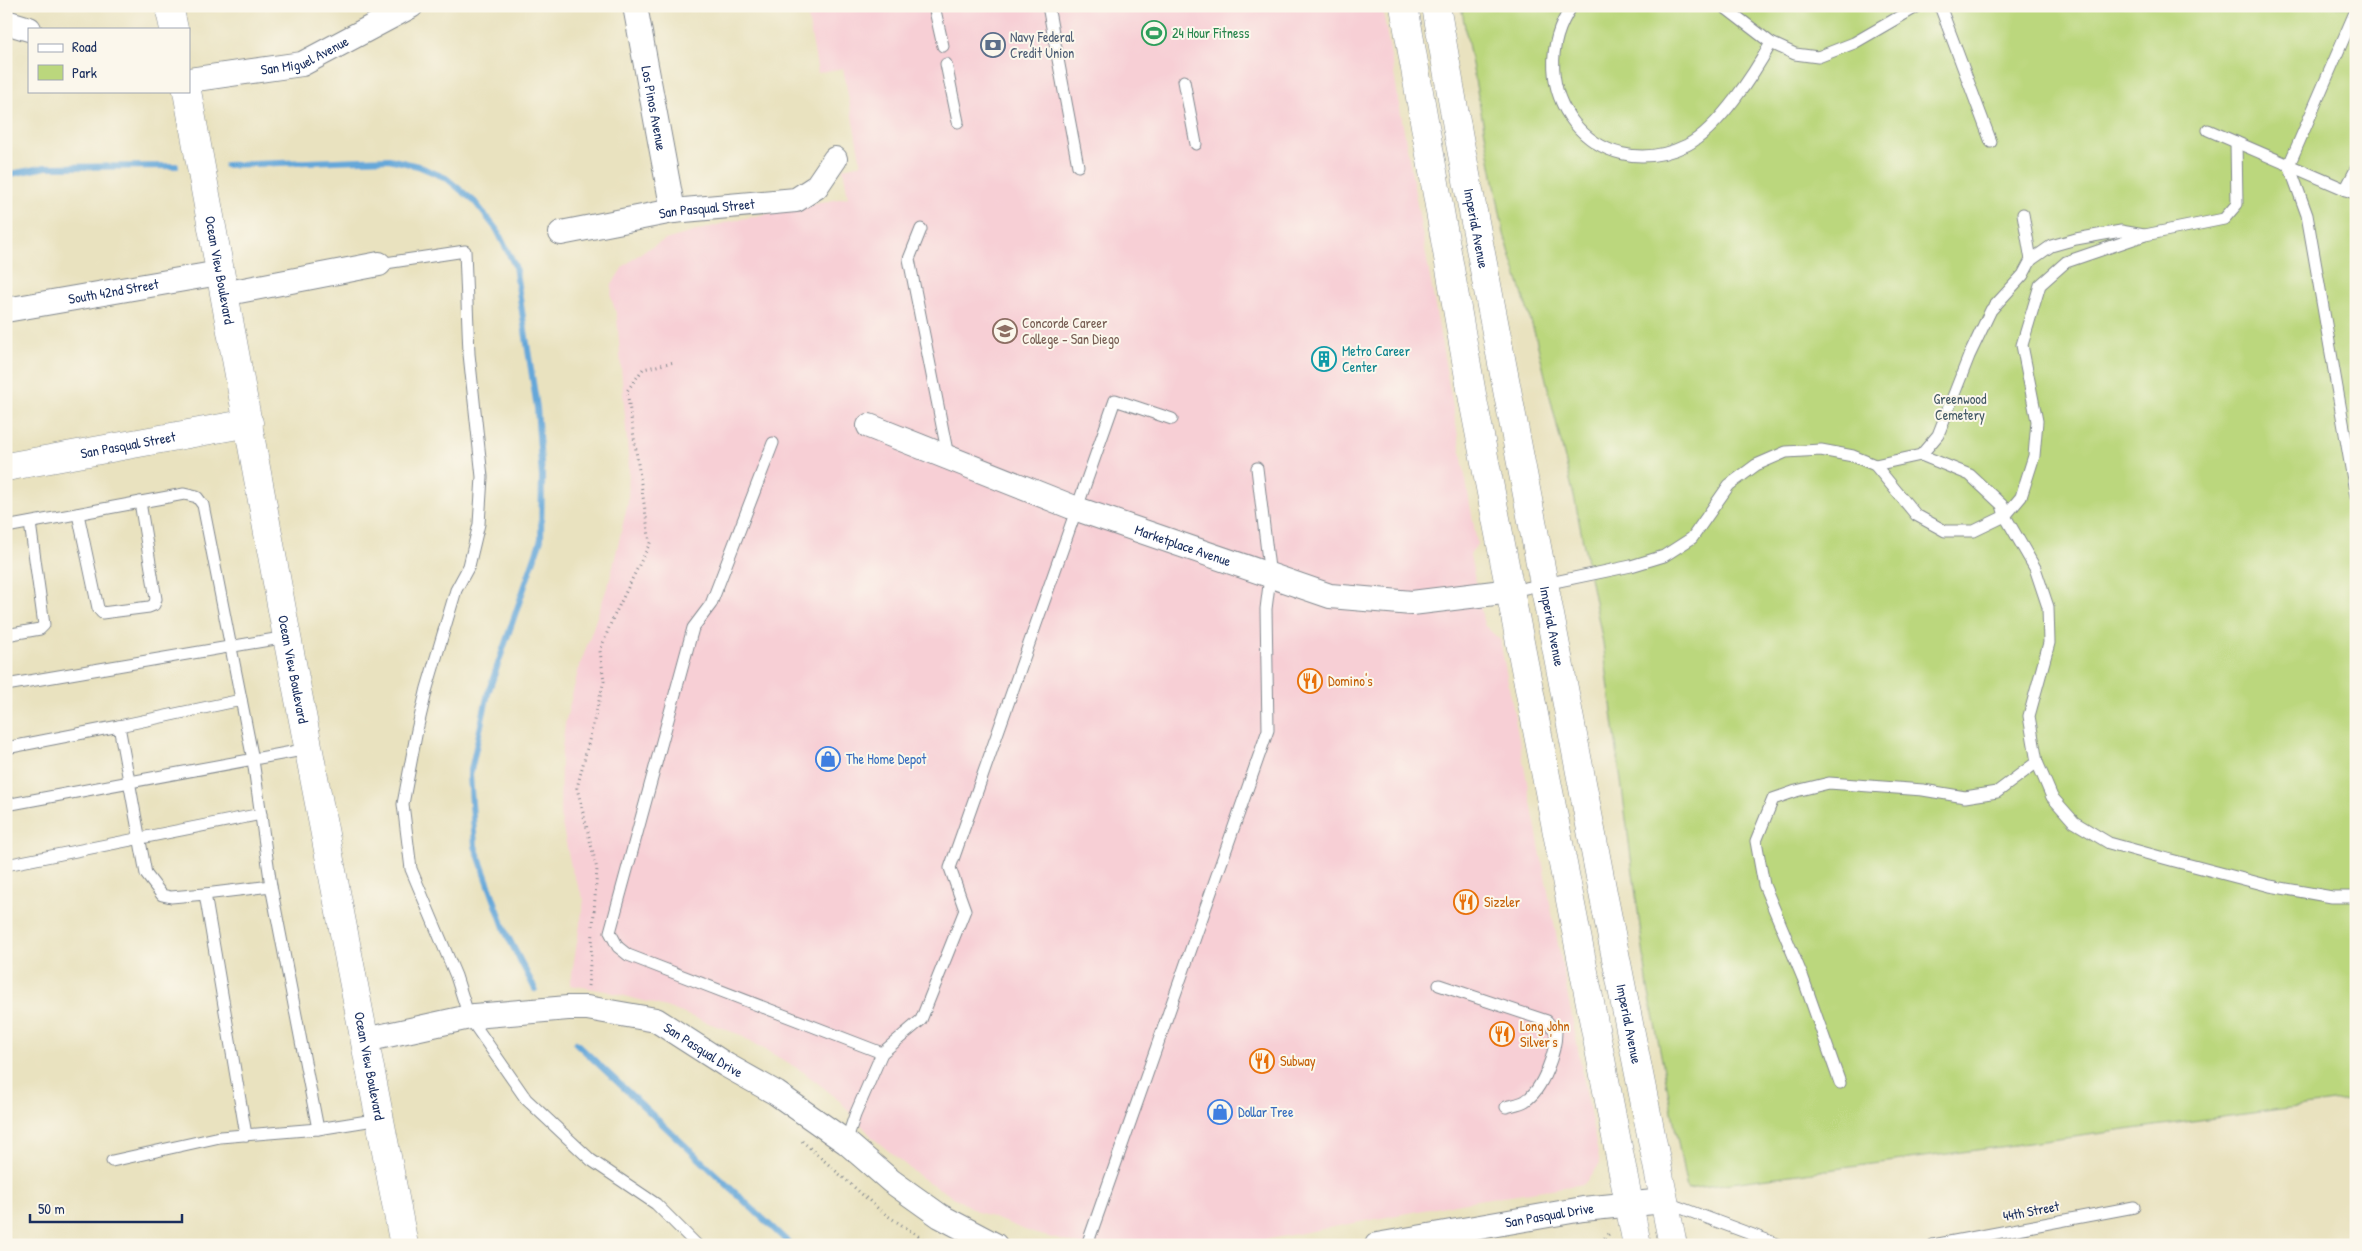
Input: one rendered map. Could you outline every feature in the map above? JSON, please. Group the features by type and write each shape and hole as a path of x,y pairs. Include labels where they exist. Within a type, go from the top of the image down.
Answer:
{"main road":[{"path":"170,6 174,28"},
{"path":"1404,6 1474,400 1637,1245"},
{"name":"Imperial Avenue","path":"1436,6 1459,138 1673,1245"},
{"name":"Ocean View Boulevard","path":"187,92 308,749 404,1245"},
{"name":"San Pasqual Street","path":"6,467 249,423"}],"street":[{"name":"San Miguel Avenue","path":"190,80 302,64 411,6"},
{"name":"Los Pinos Avenue","path":"635,6 673,210"},
{"path":"6,22 28,29"},
{"name":"San Pasqual Street","path":"561,234 673,210 796,200 816,187 835,159"},
{"path":"221,284 379,264"},
{"name":"South 42nd Street","path":"6,310 221,284"},
{"name":"Marketplace Avenue","path":"869,426 1077,509 1270,577 1330,596 1412,603 1511,591"},
{"name":"San Pasqual Drive","path":"365,1040 469,1017 587,1008 656,1020 726,1065 776,1093 846,1142 891,1181 940,1216 995,1245"},
{"name":"San Pasqual Drive","path":"1377,1245 1583,1210 1664,1201"}],"lane":[{"path":"934,6 943,46"},
{"path":"1048,6 1078,166"},
{"path":"1572,6 1558,31 1554,49 1557,91 1575,126 1603,148 1623,154 1642,156 1664,154 1688,144 1706,132 1732,100 1771,43"},
{"path":"1723,6 1771,43 1794,54 1818,56 1854,43 1918,6"},
{"path":"1940,6 1991,142"},
{"path":"2356,10 2289,165 2307,216 2352,455 2356,497"},
{"path":"946,64 958,122"},
{"path":"1184,81 1196,144"},
{"path":"2208,130 2350,192 2356,169"},
{"path":"1511,591 1631,566 1664,556 1692,538 1729,485 1756,465 1786,452 1821,450 1853,456 1876,465 1916,515 1945,531 1974,532 2005,516 2021,497 2034,456 2037,421 2022,345 2040,285 2066,262 2145,235 2224,219 2237,204 2236,142"},
{"path":"2023,214 2031,260"},
{"path":"921,229 909,259 948,456"},
{"path":"1921,455 1938,435 1968,356 1991,310 2023,275 2031,260 2051,246 2076,239 2122,230 2145,235"},
{"path":"379,264 465,251 468,354 482,477 479,524 468,566 456,590 427,688 403,804 411,869 456,976 469,1017 526,1099 591,1160 656,1204 697,1245"},
{"path":"846,1142 855,1115 882,1053 921,1020 965,910 950,868 1115,400 1172,419"},
{"path":"773,444 711,604 693,628 610,932 618,947 628,955 882,1053"},
{"path":"1876,465 1921,455 1970,475 2002,505 2005,516 2035,568 2048,607 2049,643 2030,716 2037,762 2052,797 2074,822 2109,843 2270,886 2332,898 2356,896"},
{"path":"1087,1245 1268,730 1266,609 1270,577 1257,468"},
{"path":"6,527 184,494 197,497 203,505 253,760 271,886 318,1129"},
{"path":"78,514 98,608 102,613 149,607 154,605 156,600 140,502"},
{"path":"6,635 40,629 44,625 30,523"},
{"path":"6,685 287,637"},
{"path":"6,748 241,700"},
{"path":"119,726 146,874 162,894 171,897 271,886"},
{"path":"6,805 308,749"},
{"path":"1840,1083 1803,978 1764,885 1756,841 1773,799 1829,783 1923,790 1965,797 1997,792 2037,762"},
{"path":"6,865 261,814"},
{"path":"205,894 246,1134"},
{"path":"1439,985 1547,1021 1556,1032 1556,1046 1538,1088 1525,1102 1506,1107"},
{"path":"112,1161 220,1137 318,1129 380,1119"},
{"path":"1664,1201 1780,1245"},
{"name":"44th Street","path":"1933,1245 2134,1207"}],"path":[{"path":"587,1008 597,869 577,788 604,681 600,652 612,620 650,543 627,391 643,368 674,362"},
{"path":"795,1135 882,1212 932,1245"}],"shaded area":[{"path":"806,6 1382,6 1477,544 1470,555 1484,625 1500,640 1600,1164 1584,1184 1477,1200 1237,1245 1080,1245 1033,1233 978,1212 920,1177 873,1138 838,1099 802,1071 738,1034 666,1007 606,991 570,985 584,900 572,871 560,815 561,756 565,724 578,671 610,579 628,502 629,467 617,317 611,297 612,284 623,267 642,252 665,240 731,221 848,197 843,168 861,164 843,68 818,73"}],"green space":[{"name":"Greenwood Cemetery","path":"1461,6 2356,6 2356,1099 1687,1189 1648,988 1603,643 1575,501 1536,338 1504,234"}],"waterway":[{"path":"226,165 389,159 418,166 446,178 475,202 497,230 515,266 537,408 542,477 541,539 488,693 470,775 475,846 506,933 535,989"},
{"path":"6,175 46,167 176,166"},
{"path":"576,1043 791,1245"}],"place":[{"name":"24 Hour Fitness","path":"1154,33"},
{"name":"Navy Federal Credit Union","path":"993,45"},
{"name":"Concorde Career College - San Diego","path":"1005,331"},
{"name":"Metro Career Center","path":"1324,359"},
{"name":"Domino's","path":"1310,681"},
{"name":"The Home Depot","path":"828,759"},
{"name":"Sizzler","path":"1466,902"},
{"name":"Long John Silver's","path":"1502,1034"},
{"name":"Subway","path":"1262,1061"},
{"name":"Dollar Tree","path":"1220,1112"}]}
